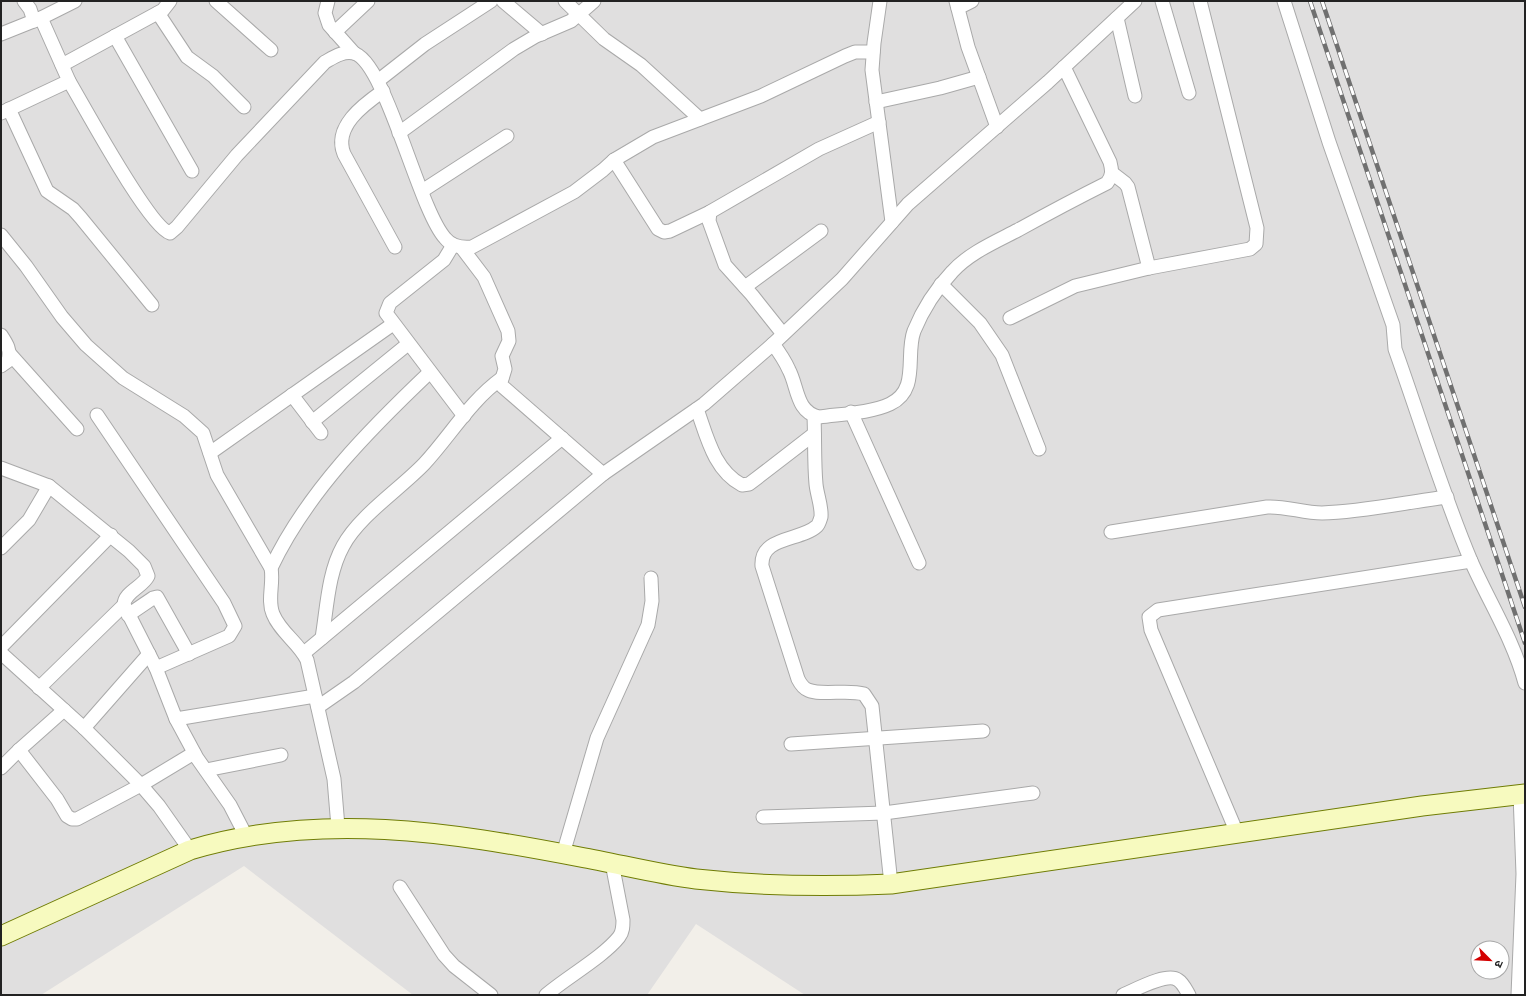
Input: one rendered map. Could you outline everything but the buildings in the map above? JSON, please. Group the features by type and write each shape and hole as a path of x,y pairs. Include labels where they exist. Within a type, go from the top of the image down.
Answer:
{"main road":[{"path":"1,936 190,850 216,842 246,836 293,830 338,827 380,828 426,832 563,854 695,879 790,885 848,886 891,884 1237,833 1523,794"}],"street":[{"path":"24,1 37,20 62,65 69,81 142,202 162,229 170,233 177,227 236,155 325,62 345,53 354,53"},
{"path":"1,34 37,20 75,1"},
{"path":"62,65 158,13 169,5 170,1"},
{"path":"216,1 271,50"},
{"path":"328,1 326,18 335,32 354,53 363,58 381,86 438,228 445,238 458,246 484,277 508,331 509,341 502,356 504,369 502,386 603,474"},
{"path":"335,32 368,1"},
{"path":"395,247 344,154 340,142 342,136 358,110 425,44 491,1"},
{"path":"503,1 542,34"},
{"path":"565,1 604,39 646,69 700,119"},
{"path":"399,133 514,49 542,34 558,28 579,15 594,1"},
{"path":"880,1 873,52 873,78 892,222"},
{"path":"972,1 957,5 979,77 997,127"},
{"path":"176,719 317,702 354,682 603,474 697,409 773,344 842,279 908,204 997,127 1135,1"},
{"path":"1162,1 1189,93"},
{"path":"1010,318 1075,286 1149,268 1250,249 1256,244 1257,228 1200,1"},
{"path":"1284,1 1329,142 1393,325 1395,349 1447,497 1471,561 1511,641 1525,683"},
{"path":"158,13 187,57 213,76 244,107"},
{"path":"1117,18 1135,96"},
{"path":"114,36 192,171"},
{"path":"464,416 393,324 386,313 390,303 444,260 458,246 472,247 574,192 614,160 654,137 760,96 845,56 856,52 873,52"},
{"path":"773,344 790,372 799,401 803,408 814,416 819,417 851,412 890,404 905,392 910,376 909,348 914,331 930,300 941,284 959,265 980,250 1106,183 1112,173 1110,162 1064,67"},
{"path":"876,102 940,88 979,77"},
{"path":"69,81 5,111 47,191 77,214 152,305"},
{"path":"614,160 658,229 664,232 670,231 710,212 825,146 879,122"},
{"path":"422,191 507,136"},
{"path":"1112,173 1128,187 1149,268"},
{"path":"710,212 709,221 725,265 783,334"},
{"path":"745,287 821,231"},
{"path":"1,235 26,266 62,317 86,345 123,378 195,425 203,433 217,475 271,568 273,578 271,604 273,615 281,627 304,653 307,660 334,779 338,827"},
{"path":"941,284 980,323 1002,355 1039,449"},
{"path":"210,453 393,324"},
{"path":"1,335 9,348 10,354 8,361 1,366"},
{"path":"312,422 408,344"},
{"path":"10,354 77,429"},
{"path":"271,568 295,524 362,439 430,372"},
{"path":"322,638 333,571 346,540 363,521 423,465 490,386 502,378"},
{"path":"292,395 321,433"},
{"path":"697,409 714,456 727,474 742,485 749,484 814,434"},
{"path":"851,412 919,562"},
{"path":"97,415 224,602 235,626 229,636 156,668"},
{"path":"814,416 816,486 821,518 818,525 809,530 770,546 764,551 762,566 798,679 802,686 808,690 817,692 854,691 864,694 872,706 877,739 891,884"},
{"path":"304,653 562,438"},
{"path":"1,468 49,486 129,550 147,571 146,580 127,596 126,610 156,668 176,719 194,753 230,805 246,836"},
{"path":"1,548 29,520 49,486"},
{"path":"1111,532 1267,507 1277,506 1309,512 1333,512 1447,497"},
{"path":"1,647 111,535"},
{"path":"1237,833 1151,630 1149,617 1158,610 1471,561"},
{"path":"563,854 597,738 648,625 652,601 651,578"},
{"path":"39,688 126,610 157,597 189,654"},
{"path":"1,653 84,728 141,785 159,806 190,850"},
{"path":"84,728 149,654"},
{"path":"1,768 64,710"},
{"path":"791,744 983,731"},
{"path":"19,750 57,799 67,816 72,819 78,819 141,785 194,753"},
{"path":"206,770 281,755"},
{"path":"763,817 884,813 1033,793"},
{"path":"1518,995 1523,874 1523,794"},
{"path":"546,995 608,948 620,936 623,928 623,920 612,863"},
{"path":"400,887 444,955 454,966 491,995"},
{"path":"1123,995 1150,983 1172,977 1179,980 1189,995"}],"shaded area":[{"path":"1,1 1525,1 1525,995 1190,995 1185,993 1181,995 805,995 696,924 647,995 413,995 244,866 41,995 1,995"}],"railway":[{"path":"1310,1 1525,643"},
{"path":"1322,1 1525,607"}]}
